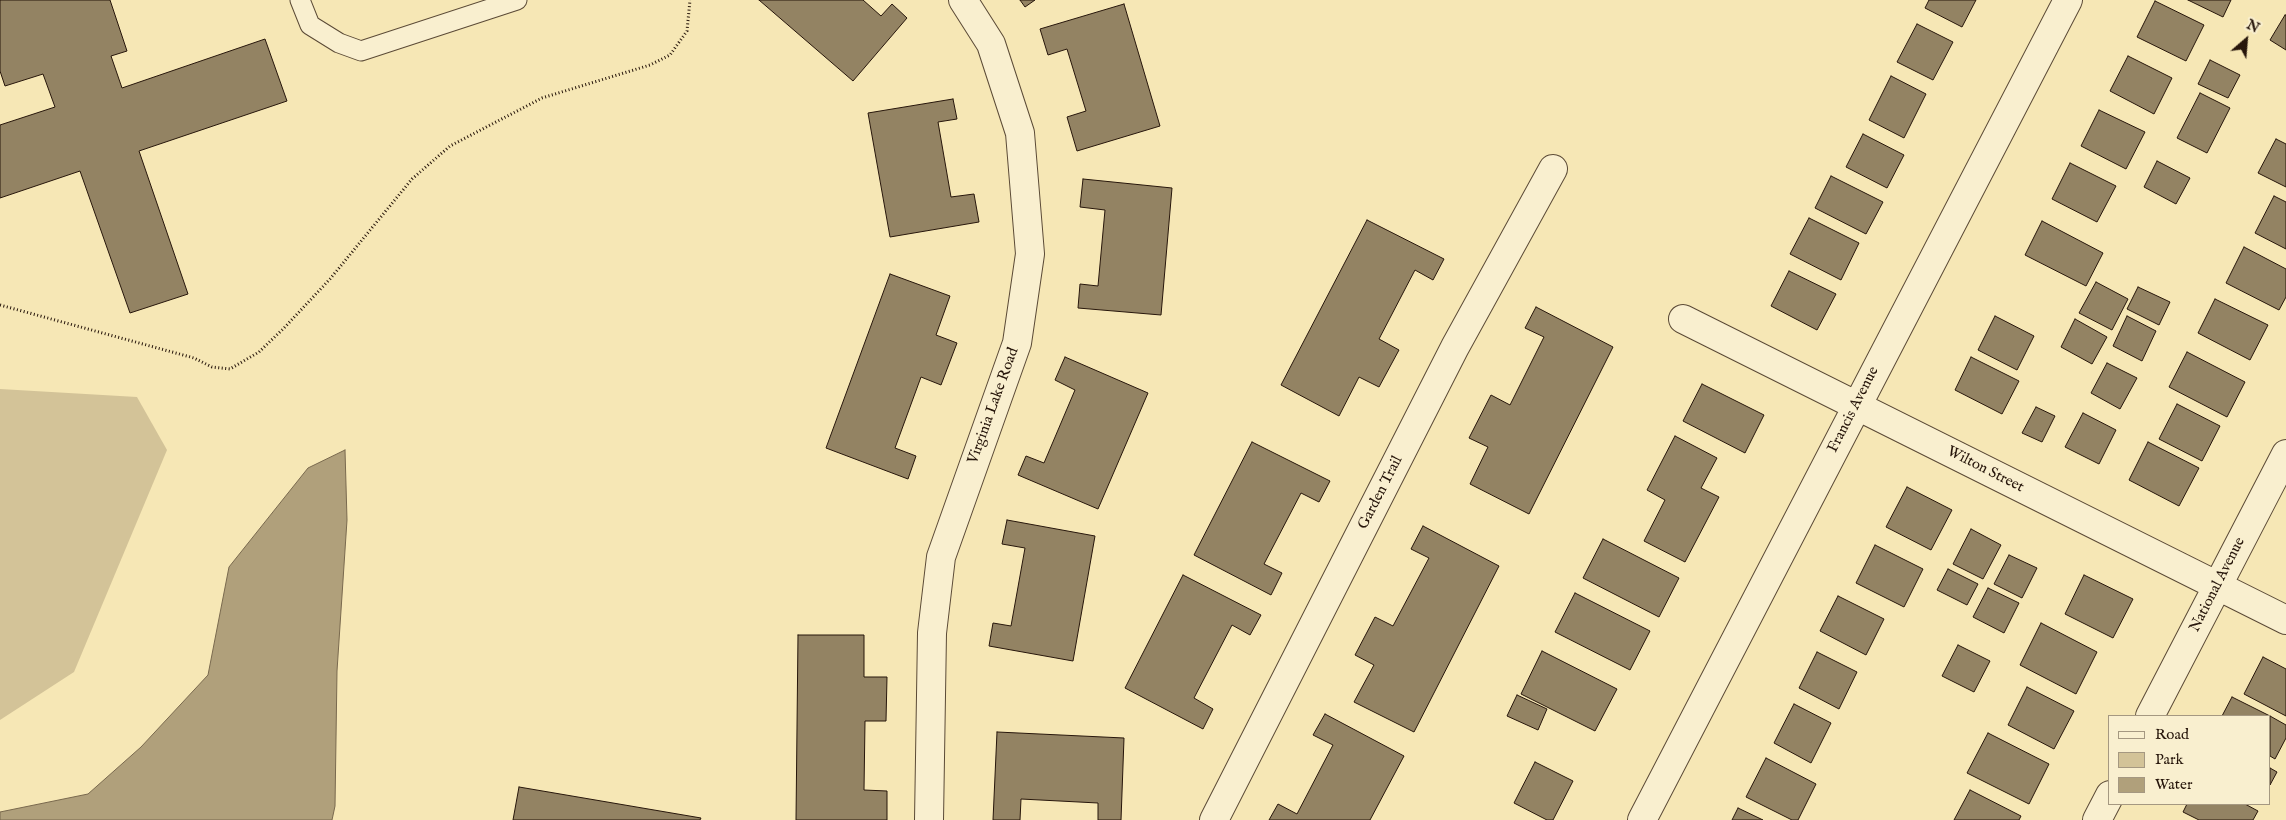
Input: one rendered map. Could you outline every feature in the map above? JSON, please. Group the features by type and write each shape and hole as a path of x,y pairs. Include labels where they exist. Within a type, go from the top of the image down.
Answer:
{"street":[{"name":"Virginia Lake Road","path":"929,820 932,633 941,557 1017,343 1030,254 1020,133 991,44 963,0"},
{"name":"Francis Avenue","path":"1642,820 2068,0"},
{"name":"Garden Trail","path":"1214,820 1455,347 1553,169"},
{"name":"Wilton Street","path":"1683,319 2286,620"},
{"name":"National Avenue","path":"2151,715 2286,454"},
{"path":"2097,820 2108,799"}],"lane":[{"path":"300,0 310,25 339,44 360,51 517,0"}],"path":[{"path":"0,305 194,358 212,367 230,369 259,352 284,328 330,279 412,179 450,146 542,98 650,65 670,55 687,31 690,0"}],"green space":[{"path":"0,389 137,397 167,450 74,672 0,720"}],"water":[{"path":"345,450 347,520 337,671 335,806 332,820 0,820 0,812 88,794 141,747 208,675 229,567 308,468"}],"building":[{"path":"0,0 110,0 127,51 111,56 122,88 265,39 287,101 139,151 188,294 130,313 80,171 0,198 0,125 55,107 43,74 5,86 0,71"},
{"path":"759,0 863,0 881,16 892,4 907,18 853,81"},
{"path":"1020,0 1035,0 1025,7"},
{"path":"1929,0 1976,0 1962,27 1925,8"},
{"path":"2188,0 2231,0 2223,17"},
{"path":"2155,1 2204,25 2186,61 2137,37"},
{"path":"1124,4 1160,126 1077,151 1067,117 1086,111 1067,49 1048,55 1040,29"},
{"path":"2286,15 2286,50 2270,40"},
{"path":"1917,24 1953,42 1933,80 1897,62"},
{"path":"2128,56 2172,78 2154,114 2110,91"},
{"path":"2210,60 2240,75 2228,98 2198,84"},
{"path":"1891,76 1926,94 1904,138 1869,120"},
{"path":"2200,93 2230,108 2207,153 2177,138"},
{"path":"953,99 957,119 938,122 951,197 974,194 979,222 890,237 868,113"},
{"path":"2099,110 2145,132 2126,169 2081,146"},
{"path":"1863,134 1904,155 1887,188 1846,167"},
{"path":"2276,139 2286,144 2286,187 2258,173"},
{"path":"2157,161 2190,178 2176,204 2144,187"},
{"path":"2070,163 2116,186 2097,222 2052,199"},
{"path":"1831,176 1883,202 1866,234 1815,208"},
{"path":"1083,179 1172,188 1161,315 1078,308 1080,284 1098,286 1105,210 1080,207"},
{"path":"2274,196 2286,202 2286,249 2255,233"},
{"path":"1809,218 1859,243 1841,280 1790,254"},
{"path":"1367,220 1444,259 1433,280 1415,270 1379,339 1399,350 1379,387 1359,377 1339,416 1281,385"},
{"path":"2042,221 2103,253 2086,286 2025,255"},
{"path":"2244,247 2286,269 2286,297 2279,310 2226,283"},
{"path":"1789,271 1836,294 1817,330 1771,306"},
{"path":"890,274 950,296 936,335 957,343 941,385 921,377 895,448 916,456 908,479 826,448"},
{"path":"2096,282 2128,299 2112,330 2079,313"},
{"path":"2138,287 2170,302 2159,325 2127,309"},
{"path":"2215,299 2268,325 2250,360 2198,333"},
{"path":"1536,307 1613,347 1529,514 1470,484 1488,447 1469,438 1491,395 1510,405 1544,337 1525,328"},
{"path":"1995,316 2034,336 2017,370 1978,350"},
{"path":"2127,316 2156,331 2142,361 2113,346"},
{"path":"2075,319 2107,337 2092,364 2061,347"},
{"path":"2187,352 2245,382 2227,417 2169,387"},
{"path":"1065,357 1148,393 1098,509 1018,475 1026,456 1044,463 1075,390 1055,380"},
{"path":"1971,357 2019,381 2002,414 1955,390"},
{"path":"2107,363 2137,378 2120,409 2091,393"},
{"path":"1702,384 1764,415 1745,453 1683,421"},
{"path":"2177,404 2220,426 2202,461 2159,439"},
{"path":"2036,407 2055,416 2042,442 2022,433"},
{"path":"2083,413 2116,430 2099,464 2065,447"},
{"path":"1675,436 1717,458 1701,488 1719,497 1685,562 1644,541 1665,500 1647,490"},
{"path":"1252,442 1330,481 1319,502 1301,493 1264,564 1282,573 1271,595 1194,555"},
{"path":"2148,442 2199,468 2179,506 2129,480"},
{"path":"1907,487 1952,510 1931,550 1886,527"},
{"path":"1007,520 1095,536 1073,661 989,646 993,623 1011,626 1025,548 1002,544"},
{"path":"1423,526 1499,566 1414,732 1354,702 1374,665 1355,655 1375,617 1393,626 1429,558 1411,549"},
{"path":"1971,529 2001,545 1983,579 1953,564"},
{"path":"1603,539 1679,578 1659,617 1583,578"},
{"path":"1875,545 1923,569 1904,607 1856,583"},
{"path":"2009,555 2037,568 2022,598 1994,584"},
{"path":"1948,569 1978,584 1967,605 1937,590"},
{"path":"1183,575 1261,615 1250,635 1232,625 1194,698 1213,709 1203,729 1125,688"},
{"path":"2084,575 2133,599 2113,638 2065,614"},
{"path":"1988,588 2019,603 2004,633 1973,617"},
{"path":"1575,593 1650,631 1630,670 1555,632"},
{"path":"1838,596 1884,619 1866,655 1820,631"},
{"path":"2041,623 2097,652 2076,694 2020,665"},
{"path":"798,635 864,635 864,677 887,677 886,721 865,721 864,790 887,791 887,820 796,820"},
{"path":"1958,645 1990,661 1974,692 1942,676"},
{"path":"1542,651 1617,689 1595,731 1521,694"},
{"path":"1817,652 1857,672 1839,709 1799,688"},
{"path":"2263,657 2286,669 2286,716 2244,694"},
{"path":"2027,687 2074,711 2054,749 2008,725"},
{"path":"1517,695 1547,709 1538,730 1507,716"},
{"path":"2232,697 2268,715 2223,715"},
{"path":"1794,704 1831,723 1811,763 1774,743"},
{"path":"1325,714 1404,756 1370,820 1269,820 1278,804 1297,814 1333,745 1313,735"},
{"path":"2271,717 2286,725 2286,738 2275,759 2271,757"},
{"path":"997,732 1124,738 1121,820 1098,820 1098,803 1021,799 1020,820 993,820"},
{"path":"1988,733 2049,764 2029,804 1967,773"},
{"path":"1766,758 1816,784 1798,820 1792,820 1746,797"},
{"path":"1535,762 1573,781 1553,820 1547,820 1514,803"},
{"path":"2271,769 2277,772 2271,783"},
{"path":"519,787 701,818 700,820 513,820"},
{"path":"1970,790 2021,816 2019,820 1954,820"},
{"path":"2186,805 2247,805 2258,811 2253,820 2199,820 2183,812"},
{"path":"1738,808 1763,820 1732,820"}]}
